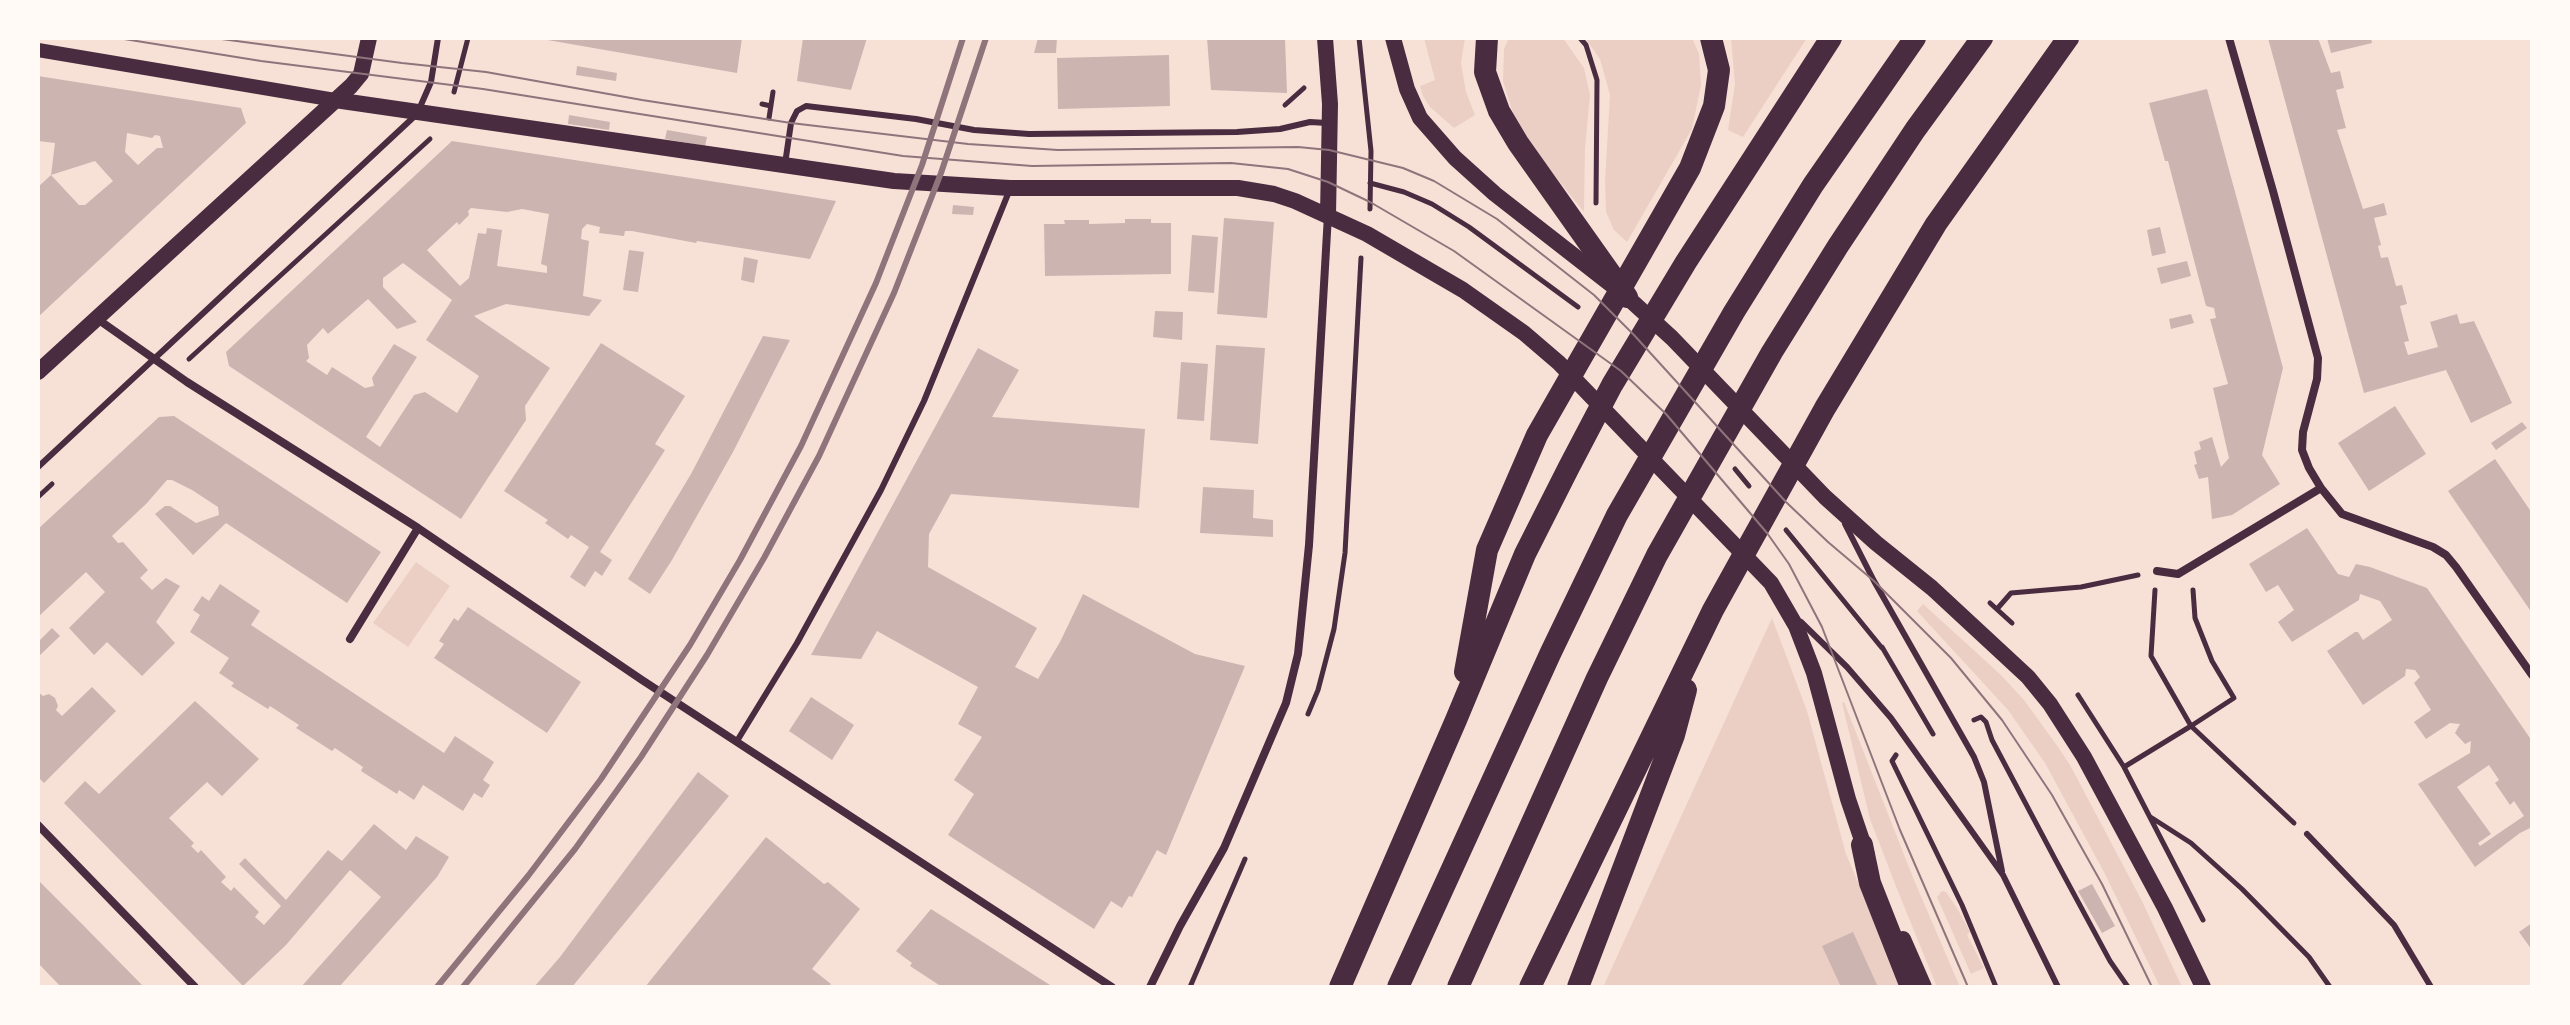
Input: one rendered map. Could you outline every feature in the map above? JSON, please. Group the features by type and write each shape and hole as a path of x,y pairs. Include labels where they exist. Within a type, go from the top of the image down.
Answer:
{"highway":[{"path":"1487,38 1485,72 1499,111 1518,143 1627,297"},
{"path":"1456,720 1487,550 1537,435 1690,168 1714,106 1719,70 1711,38"},
{"path":"1340,987 1525,554 1569,467 1612,385 1686,262 1831,38"},
{"path":"1398,987 1617,515 1734,312 1813,185 1915,38"},
{"path":"1458,987 1597,678 1657,555 1772,352 1838,246 1915,130 1982,38"},
{"path":"1530,987 1713,610 1825,408 1936,224 2068,38"},
{"path":"1578,987 1674,735 1699,642"},
{"path":"1862,845 1870,883 1911,987"}],"main road":[{"path":"38,372 361,74 369,38"},
{"path":"1325,38 1330,123 1328,215"},
{"path":"1393,38 1407,89 1420,118 1434,137 1495,194 1627,297 1672,338 1825,497 2028,677 2069,731 2134,847 2203,987"},
{"path":"335,100 894,181 1010,188 1238,188 1274,194 1367,234 1463,290 1524,333 1559,363 1760,572 1785,604 1814,673 1862,845 1924,987"}],"street":[{"path":"2229,38 2318,358 2317,379 2303,432 2302,450 2321,488 2342,514 2433,547 2446,555 2532,675"},
{"path":"38,50 335,100"},
{"path":"1150,987 1224,848 1286,703 1298,654 1309,545 1328,215"},
{"path":"96,317 154,359 418,528 642,680 1112,987"},
{"path":"2157,571 2178,574 2321,488"},
{"path":"350,639 418,528"},
{"path":"38,825 195,987"}],"lane":[{"path":"38,467 417,114 431,82 438,38"},
{"path":"784,166 791,123 797,111 806,106 916,119 974,130 1029,134 1237,132 1280,129 1310,122 1330,123"},
{"path":"737,741 797,643 881,490 924,401 1010,188"},
{"path":"1825,497 1846,526 1974,757 1984,782 2003,875"},
{"path":"1785,604 1847,667 1891,718 2003,875 2058,987"},
{"path":"2307,834 2394,925 2431,987"}],"path":[{"path":"1359,38 1371,151 1370,213"},
{"path":"1580,38 1586,45 1597,80 1597,209"},
{"path":"762,104 771,106"},
{"path":"1370,183 1432,204 1469,227 1585,313"},
{"path":"1799,545 1882,648"},
{"path":"2124,767 2234,698 2212,661 2195,618 2192,566"},
{"path":"1974,627 2011,593 2081,587 2157,571 2151,656 2191,726 2307,834"},
{"path":"2151,817 2191,843 2242,889 2309,957 2330,987"}],"shaded area":[{"path":"1424,38 1465,38 1461,63 1466,92 1475,115 1454,128 1430,107 1423,96 1420,86 1435,80"},
{"path":"1509,38 1563,38 1584,68 1590,95 1584,212 1538,155 1514,117 1503,81 1504,49"},
{"path":"1585,38 1692,38 1699,54 1701,85 1692,129 1627,242 1614,230 1606,212 1610,95 1600,59"},
{"path":"1731,38 1807,38 1743,137 1728,130 1735,84"},
{"path":"416,562 450,586 408,647 373,623"},
{"path":"1923,604 2000,674 2024,700 2058,747 2142,901 2182,987 2160,987 2105,874 2045,763 2008,710 1917,611"},
{"path":"1772,618 1807,711 1846,854 1902,987 1603,987"},
{"path":"1844,702 1960,987 1937,987 1897,889 1870,819"},
{"path":"1942,891 1957,908 1984,968 1971,974 1937,897"}],"building":[{"path":"536,38 742,38 737,73"},
{"path":"803,38 867,38 851,90 797,81"},
{"path":"1038,38 1057,38 1056,53 1034,53"},
{"path":"1207,38 1285,38 1287,93 1211,90"},
{"path":"2268,38 2318,38 2331,73 2340,71 2344,88 2336,90 2346,128 2337,130 2363,209 2384,203 2387,215 2374,218 2381,245 2378,246 2381,258 2388,257 2396,286 2402,285 2407,304 2400,306 2409,341 2404,342 2408,355 2438,347 2430,322 2457,314 2460,324 2474,321 2512,403 2471,423 2446,370 2364,393"},
{"path":"2327,38 2371,38 2372,43 2331,53"},
{"path":"1169,55 1170,106 1058,109 1057,58"},
{"path":"577,66 617,73 616,81 576,75"},
{"path":"38,76 241,108 246,123 38,317 38,187 51,175 55,143 38,141","holes":["127,133 152,138 160,136 163,148 157,148 138,165 125,152","95,161 113,181 85,205 79,205 51,175"]},
{"path":"2207,89 2283,368 2262,455 2280,484 2232,515 2212,519 2208,477 2199,479 2194,452 2201,449 2199,442 2212,437 2221,467 2229,458 2213,388 2228,384 2210,319 2216,318 2214,308 2206,306 2168,161 2165,161 2149,103"},
{"path":"569,115 610,122 609,130 568,124"},
{"path":"667,130 707,137 705,146 665,139"},
{"path":"452,141 836,201 810,259 632,231 625,231 624,236 599,233 600,227 587,224 582,229 581,239 589,241 583,296 602,300 589,316 506,304 474,316 550,368 525,406 526,420 461,519 229,366 226,352","holes":["471,208 507,212 522,209 549,214 541,264 547,266 547,273 497,266 502,230 487,228 486,234 478,233 469,278 460,286 427,250 457,222 459,225 469,215","403,263 452,300 426,340 479,376 457,413 425,392 414,395 380,447 366,437 417,357 394,344 372,378 374,386 365,388 332,367 327,375 306,361 309,358 307,345 323,328 328,334 368,299 397,329 417,322 383,287 383,278"]},
{"path":"953,205 974,207 973,215 952,214"},
{"path":"1224,218 1274,222 1267,318 1217,314"},
{"path":"1125,219 1171,223 1171,274 1045,276 1044,224 1065,224 1064,220 1089,220 1089,224 1125,223"},
{"path":"2160,227 2166,253 2152,256 2147,230"},
{"path":"1192,235 1218,237 1214,293 1188,291"},
{"path":"629,250 644,252 638,292 623,290"},
{"path":"744,257 758,260 754,283 741,280"},
{"path":"2187,261 2191,276 2161,284 2157,268"},
{"path":"1155,311 1183,312 1182,340 1153,337"},
{"path":"2191,314 2194,323 2171,329 2169,319"},
{"path":"763,336 790,340 733,452 650,594 628,579 691,474"},
{"path":"601,343 685,396 655,444 665,450 600,552 612,560 602,576 595,571 585,587 570,577 589,547 571,535 568,539 545,523 548,520 504,491"},
{"path":"1216,345 1265,348 1258,444 1210,440"},
{"path":"978,348 1019,370 992,417 1145,429 1139,508 951,494 929,534 928,567 1037,628 1015,667 1038,679 1083,594 1195,654 1245,666 1166,855 1157,850 1132,897 1129,896 1122,908 1111,901 1094,929 948,835 974,794 954,780 982,737 958,724 978,687 877,631 861,659 811,655"},
{"path":"1181,362 1208,364 1204,421 1177,419"},
{"path":"2395,406 2426,454 2369,491 2338,443"},
{"path":"174,416 381,552 347,603 226,523 193,555 155,514 170,506 196,523 219,515 218,507 192,490 167,480 112,536 118,543 123,542 148,570 140,578 152,590 166,578 180,586 156,622 175,643 142,676 107,642 94,655 69,628 105,592 86,572 38,617 38,529 159,417"},
{"path":"2522,422 2527,428 2496,450 2491,443"},
{"path":"2495,459 2532,513 2532,613 2448,491"},
{"path":"1203,487 1254,490 1253,518 1273,520 1273,537 1200,533"},
{"path":"2307,528 2338,574 2349,577 2356,564 2427,588 2532,741 2532,831 2530,828 2520,833 2475,867 2418,784 2470,753 2471,741 2465,744 2455,733 2460,724 2450,723 2426,739 2414,722 2431,710 2414,683 2420,677 2415,670 2406,669 2405,676 2363,705 2327,651 2355,632 2363,640 2392,620 2380,601 2360,594 2359,600 2292,642 2278,622 2294,610 2278,585 2266,592 2249,564","holes":["2489,765 2499,780 2495,783 2510,805 2514,801 2524,816 2480,846 2478,843 2491,834 2457,787"]},
{"path":"220,584 260,611 251,625 444,753 455,736 494,762 483,780 490,785 482,798 474,793 463,811 423,785 414,800 399,790 397,794 361,771 363,767 335,748 332,751 296,728 299,725 270,706 268,709 231,686 234,683 219,673 229,658 190,632 200,615 193,610 202,596 209,601"},
{"path":"468,607 581,682 547,733 434,658 444,644 439,641 454,618 458,621"},
{"path":"52,628 60,636 38,657 38,642"},
{"path":"92,687 116,711 44,783 38,777 38,692 55,698 56,710 62,716"},
{"path":"811,697 854,725 832,760 789,731"},
{"path":"195,701 259,759 222,796 207,782 169,818 194,843 191,846 198,853 201,850 226,877 221,882 231,891 234,887 259,912 255,917 264,925 281,906 239,864 245,858 286,900 328,850 342,861 374,824 406,850 416,836 449,857 437,877 339,987 301,987 381,897 350,870 286,945 243,986 64,803 85,781 99,794"},
{"path":"698,772 729,796 572,987 534,987 560,957"},
{"path":"766,837 860,909 812,969 831,984 828,987 645,987"},
{"path":"38,880 144,987 61,987 38,963"},
{"path":"2092,884 2115,926 2102,933 2078,891"},
{"path":"931,909 1053,987 942,987 910,966 912,963 896,951"},
{"path":"2532,923 2532,950 2519,932"},
{"path":"1853,932 1878,987 1841,987 1822,946"}],"tram line":[{"path":"118,38 261,61 483,89 903,156 1032,166 1231,163 1288,169 1328,182 1370,202 1454,251 1621,371 1666,414 1767,533 1789,564 1822,627 1900,830 1968,987"},
{"path":"214,38 486,72 791,123 968,144 1058,150 1298,147 1329,150 1403,168 1434,181 1497,219 1594,295 1786,502 1874,581 1951,658 2002,720 2052,795 2102,884 2152,987"}],"railway":[{"path":"437,987 528,876 601,779 690,645 740,560 801,446 876,283 922,165 963,38"},
{"path":"463,987 575,849 641,757 707,655 764,558 819,456 894,293 941,173 986,38"}]}
